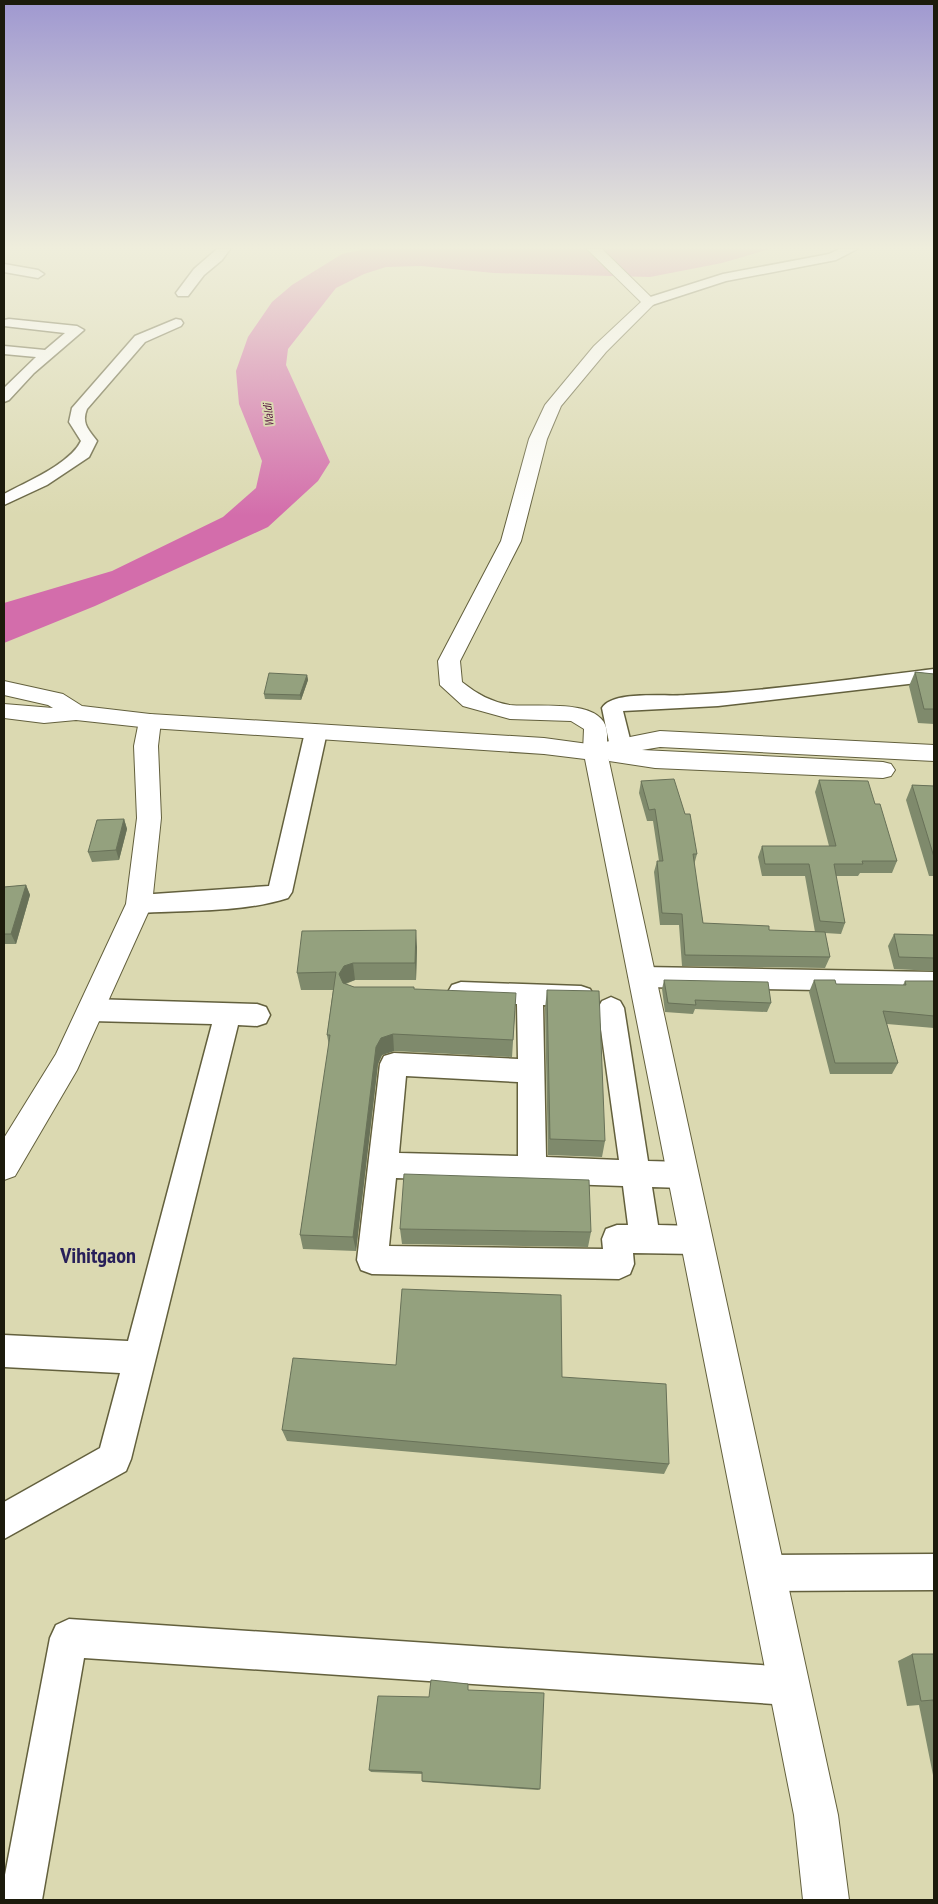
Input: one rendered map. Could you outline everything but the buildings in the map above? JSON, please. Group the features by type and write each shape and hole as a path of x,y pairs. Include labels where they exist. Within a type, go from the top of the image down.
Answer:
{"main road":[{"path":"612,338 600,349 553,406 538,438 511,542 450,662 451,685 471,701 510,712 576,714 596,726 608,749 642,977 816,1815 826,1900"},
{"path":"4,688 55,698 76,713"},
{"path":"4,711 44,716 76,713 150,721 608,749 655,760 934,772"},
{"path":"4,1166 68,1061 139,904 149,818 146,746 150,721"},
{"path":"608,749 660,739 934,753"}],"street":[{"path":"4,397 46,354 67,338"},
{"path":"4,500 41,481 83,454 88,441 76,426 75,418 80,408 143,338"},
{"path":"4,350 46,354"},
{"path":"12,370 29,370"},
{"path":"608,749 612,708 624,703 670,703 779,694 934,675"},
{"path":"139,904 256,896 280,892 316,732"},
{"path":"642,977 934,982"},
{"path":"433,992 530,993 600,1002 635,1173 645,1240"},
{"path":"530,993 532,1170"},
{"path":"91,1010 257,1015"},
{"path":"4,1521 114,1459 228,1014"},
{"path":"532,1071 394,1064 372,1260 619,1264 617,1239 696,1240"},
{"path":"383,1166 683,1175"},
{"path":"4,1351 140,1358"},
{"path":"766,1574 934,1572"},
{"path":"21,1900 69,1638 789,1686"}],"water":[{"name":"Waldi","path":"248,338 297,338 288,349 286,365 330,462 318,481 268,527 95,606 4,643 4,603 112,571 223,517 256,488 262,461 239,404 236,371"}],"district":[{"name":"Vihitgaon","path":"98,1255"}]}
